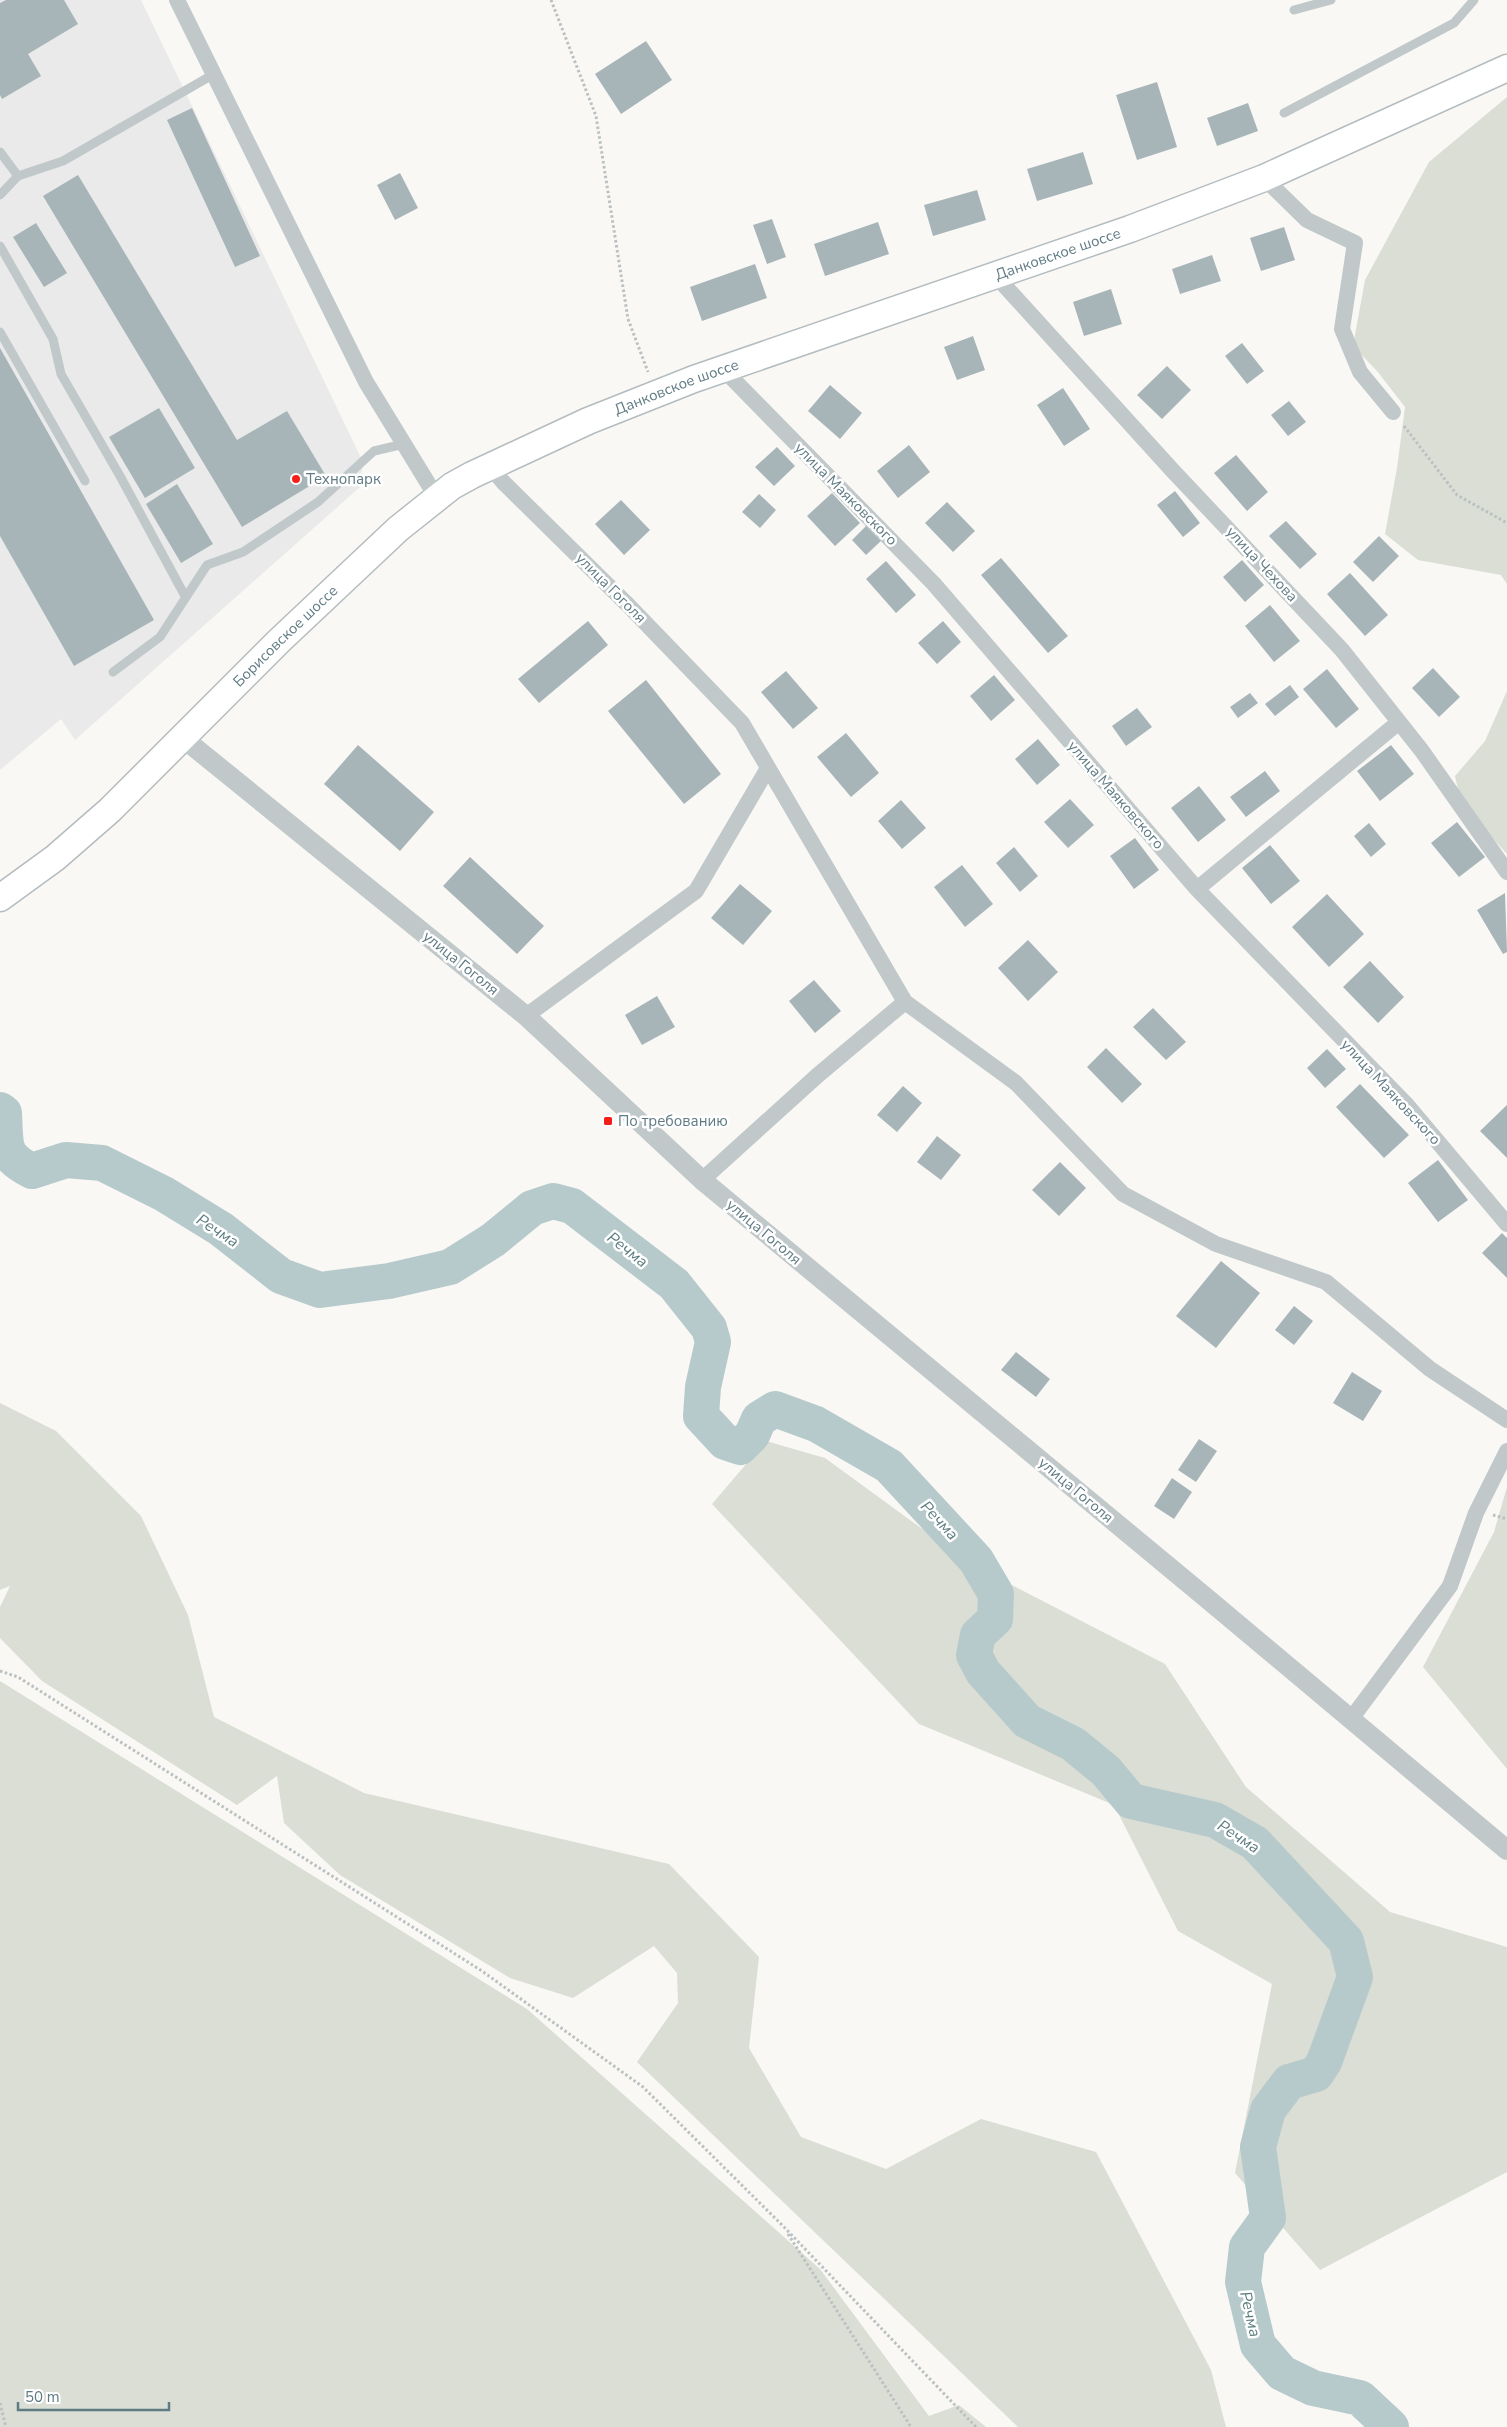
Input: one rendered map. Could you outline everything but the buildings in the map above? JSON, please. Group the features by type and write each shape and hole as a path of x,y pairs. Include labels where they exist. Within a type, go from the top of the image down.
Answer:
{"main road":[{"name":"Данковское шоссе","path":"600,418 722,369 994,274 1130,229 1264,178 1507,68"},
{"name":"Борисовское шоссе","path":"0,898 55,858 139,783 280,641 377,549 452,486 490,466 600,418"}],"street":[{"path":"177,0 366,382 437,498"},
{"path":"1264,178 1307,220 1355,243 1342,330 1360,372 1393,412"},
{"name":"улица Чехова","path":"994,274 1173,471 1342,650 1422,751 1507,872"},
{"name":"улица Маяковского","path":"722,369 934,584 1197,890 1406,1104 1507,1224"},
{"name":"улица Гоголя","path":"490,466 503,482 629,606 742,723 905,1002 1016,1082 1123,1194 1216,1244 1326,1282 1430,1370 1507,1420"},
{"path":"1197,890 1399,722"},
{"name":"улица Гоголя","path":"182,738 526,1016 702,1180 1507,1850"},
{"path":"526,1016 696,891 768,768"},
{"path":"702,1180 818,1075 905,1002"},
{"path":"1351,1719 1450,1586 1476,1513 1507,1451"}],"lane":[{"path":"1294,10 1331,0"},
{"path":"1284,113 1454,22 1474,0"},
{"path":"0,195 18,176 63,162 214,74"},
{"path":"0,152 18,176"},
{"path":"0,246 52,339 60,374 120,476 185,596"},
{"path":"0,332 85,481"},
{"path":"114,672 160,637 207,565 243,552 318,502 374,451 404,444"}],"path":[{"path":"551,0 596,116 628,319 657,394"},
{"path":"1393,412 1457,495 1507,523"},
{"path":"0,1671 18,1678 482,1971 643,2087 784,2227 976,2427"},
{"path":"784,2227 911,2427"},
{"path":"0,2403 6,2427"}],"shaded area":[{"path":"0,0 141,0 363,462 360,487 75,740 61,719 0,770"},
{"path":"1507,97 1507,584 1501,575 1418,560 1385,534 1397,468 1405,407 1377,371 1353,346 1365,280 1429,162"},
{"path":"1507,691 1507,854 1461,803 1455,776 1485,741"},
{"path":"0,1403 56,1431 141,1516 188,1615 214,1717 364,1793 669,1864 759,1957 749,2048 801,2137 886,2169 981,2119 1096,2152 1211,2370 1226,2427 1018,2427 637,2062 678,2003 677,1973 654,1946 573,1998 510,1978 340,1875 284,1823 277,1776 237,1805 42,1681 0,1638 0,1607 10,1586 0,1590"},
{"path":"766,1441 825,1458 969,1563 1165,1664 1246,1787 1390,1912 1507,1947 1507,2172 1320,2270 1235,2173 1272,1984 1178,1931 1114,1805 919,1724 712,1504"},
{"path":"1507,1487 1507,1769 1423,1667 1494,1532"},
{"path":"0,1681 527,2009 820,2269 929,2416 959,2405 986,2427 0,2427"}],"waterway":[{"name":"Речма","path":"0,1110 4,1113 7,1148 10,1154 22,1166 32,1171 66,1160 102,1163 164,1194 221,1229 281,1276 320,1290 389,1281 450,1267 493,1240 532,1208 553,1201 572,1206 674,1284 709,1328 713,1342 703,1387 701,1416 725,1442 740,1447 752,1435 759,1419 775,1409 816,1424 889,1466 976,1560 996,1594 995,1619 978,1635 974,1655 983,1672 1027,1721 1073,1744 1106,1771 1131,1801 1215,1820 1255,1843 1346,1941 1355,1977 1324,2062 1316,2074 1289,2082 1268,2110 1258,2147 1268,2218 1247,2247 1243,2282 1258,2345 1282,2373 1313,2388 1360,2398 1391,2427"}],"place":[{"name":"Технопарк","path":"296,479"},
{"name":"По требованию","path":"608,1121"}]}
